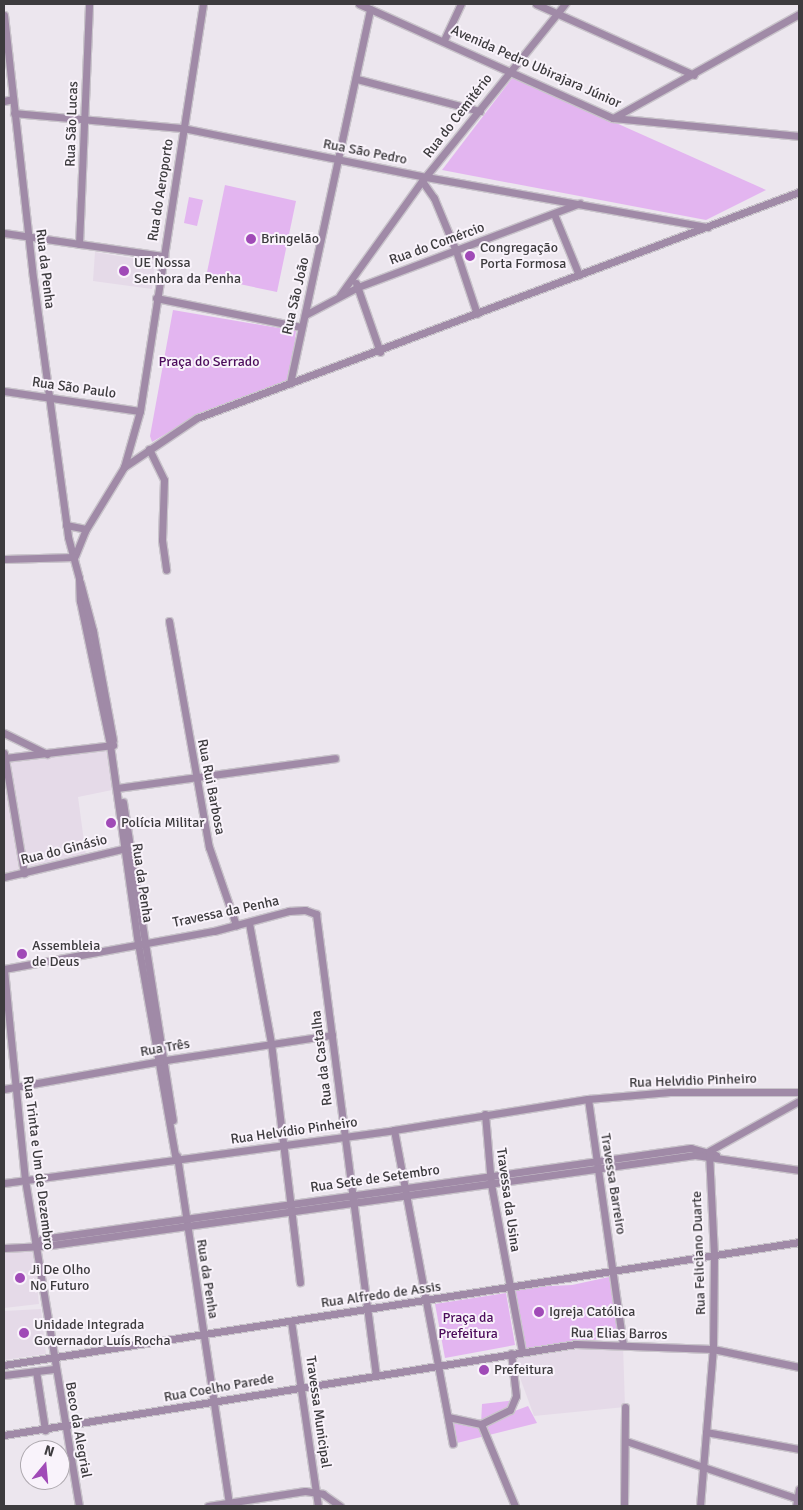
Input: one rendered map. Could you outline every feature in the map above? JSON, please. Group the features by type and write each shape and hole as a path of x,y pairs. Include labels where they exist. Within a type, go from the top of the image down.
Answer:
{"street":[{"name":"Rua São Lucas","path":"79,244 89,4"},
{"name":"Rua do Aeroporto","path":"124,468 140,411 202,4"},
{"name":"Avenida Pedro Ubirajara Júnior","path":"359,4 511,69 613,118 799,136"},
{"path":"444,40 461,4"},
{"path":"536,4 694,75"},
{"name":"Rua do Cemitério","path":"340,295 424,179 564,4"},
{"name":"Rua São João","path":"290,383 301,327 340,160 370,9"},
{"path":"613,118 694,75 799,14"},
{"name":"Rua da Penha","path":"4,15 28,237 66,525 93,631 128,848 138,943 162,1061"},
{"path":"357,79 480,111"},
{"path":"4,101 14,100"},
{"name":"Rua São Pedro","path":"14,112 183,128 424,179 553,198 709,227"},
{"path":"424,179 456,251 477,314"},
{"path":"4,559 74,557 86,530 124,468 148,449 197,418 380,352 796,194"},
{"path":"553,198 579,276"},
{"name":"Rua do Comércio","path":"305,315 358,287 580,203"},
{"path":"4,233 164,256"},
{"path":"354,276 380,352"},
{"path":"156,298 301,327"},
{"name":"Rua São Paulo","path":"4,391 140,411"},
{"path":"148,449 164,480 162,540 166,570"},
{"path":"66,525 86,530"},
{"name":"Rua Rui Barbosa","path":"170,621 195,776 209,847 236,926"},
{"path":"4,733 47,755"},
{"path":"24,872 4,756 47,755 112,745"},
{"path":"119,787 335,758"},
{"name":"Rua da Penha","path":"128,848 146,942 185,1222 229,1504"},
{"name":"Rua do Ginásio","path":"4,877 128,848"},
{"name":"Travessa da Penha","path":"4,969 236,926 299,910 310,911 318,916"},
{"name":"Rua da Castalha","path":"318,916 352,1200 376,1374"},
{"path":"249,923 271,1043 300,1282"},
{"name":"Rua Trinta e Um de Dezembro","path":"4,969 25,1180 52,1359"},
{"name":"Rua Três","path":"4,1090 271,1043 332,1036"},
{"name":"Rua Helvidio Pinheiro","path":"588,1099 670,1092 799,1092"},
{"name":"Rua Helvídio Pinheiro","path":"4,1183 394,1130 588,1099"},
{"name":"Travessa Barreiro","path":"588,1099 623,1345"},
{"path":"708,1153 799,1101"},
{"name":"Travessa da Usina","path":"485,1114 491,1180 508,1288 522,1351"},
{"path":"394,1130 453,1444"},
{"name":"Rua Sete de Setembro","path":"4,1248 35,1244 44,1246 185,1222 246,1214 292,1212 404,1191 596,1165 708,1153 799,1170"},
{"name":"Rua Feliciano Duarte","path":"702,1466 713,1349 714,1255 708,1153"},
{"name":"Rua Sete de Setembro","path":"246,1214 291,1203 352,1200"},
{"name":"Rua Alfredo de Assis","path":"4,1365 799,1242"},
{"name":"Travessa Municipal","path":"291,1321 318,1506"},
{"name":"Rua Elias Barros","path":"438,1364 576,1344 713,1349 799,1367"},
{"path":"448,1418 481,1424 506,1414 516,1402 511,1353"},
{"name":"Beco da Alegrial","path":"52,1359 79,1506"},
{"name":"Rua Coelho Parede","path":"4,1435 66,1427 438,1364"},
{"path":"4,1375 54,1369"},
{"path":"36,1371 45,1430"},
{"path":"624,1506 625,1408"},
{"path":"481,1424 516,1506"},
{"path":"706,1432 799,1449"},
{"path":"626,1441 702,1466 797,1502 799,1489"},
{"path":"700,1506 702,1466"},
{"path":"208,1506 317,1492 340,1506"}],"shaded area":[{"name":"UE Nossa Senhora da Penha","path":"95,252 155,262 152,289 93,281"},
{"path":"4,741 7,759 110,749 117,789 78,797 86,856 4,876"},
{"name":"Ji De Olho No Futuro","path":"33,1248 39,1304 4,1308 4,1251"},
{"name":"Unidade Integrada Governador Luís Rocha","path":"41,1309 46,1354 4,1360 4,1311"},
{"path":"623,1345 625,1407 534,1416 511,1353"}],"green space":[{"path":"513,77 766,190 706,220 442,170"},
{"name":"Bringelão","path":"225,185 296,201 277,292 206,277"},
{"path":"189,197 203,200 197,226 184,223"},
{"name":"Praça do Serrado","path":"173,310 296,331 290,380 203,412 152,442 150,436"},
{"path":"609,1277 619,1336 522,1351 508,1288 572,1285"},
{"name":"Praça da Prefeitura","path":"506,1293 515,1345 445,1358 435,1304"},
{"path":"516,1400 510,1410 491,1420 528,1406 537,1423 453,1444 448,1417 481,1424 482,1404"}],"place":[{"name":"Bringelão","path":"251,239"},
{"name":"Congregação Porta Formosa","path":"470,256"},
{"name":"UE Nossa Senhora da Penha","path":"124,271"},
{"name":"Polícia Militar","path":"111,823"},
{"name":"Assembleia de Deus","path":"22,954"},
{"name":"Ji De Olho No Futuro","path":"20,1278"},
{"name":"Igreja Católica","path":"539,1312"},
{"name":"Unidade Integrada Governador Luís Rocha","path":"24,1333"},
{"name":"Prefeitura","path":"484,1370"}]}
